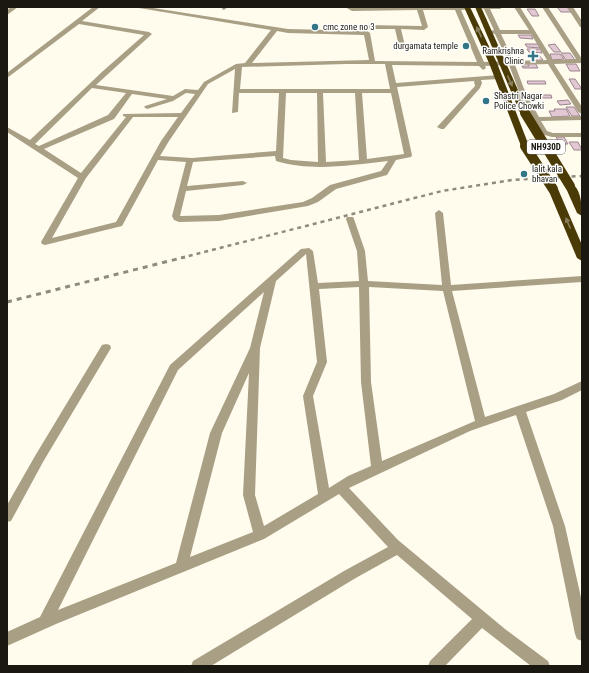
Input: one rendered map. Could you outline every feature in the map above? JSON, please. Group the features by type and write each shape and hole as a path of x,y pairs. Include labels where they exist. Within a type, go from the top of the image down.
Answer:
{"highway":[{"name":"NH930D","path":"478,7 492,32 499,77 525,146 553,189 582,258"},
{"name":"NH930D","path":"467,8 522,108 570,186 582,214"}],"street":[{"path":"7,13 15,7"},
{"path":"7,76 97,7"},
{"path":"136,7 288,31 424,28 420,9"},
{"path":"348,7 352,9 467,8"},
{"path":"478,7 500,7"},
{"path":"486,7 492,32 511,62 523,94 544,132 549,135 582,135"},
{"path":"517,7 582,112"},
{"path":"545,7 579,61 582,69"},
{"path":"570,7 582,26"},
{"path":"458,8 487,78"},
{"path":"362,9 364,16"},
{"path":"30,144 90,86 149,34 77,22"},
{"path":"372,62 365,23 424,23"},
{"path":"398,28 402,46"},
{"path":"247,65 275,29"},
{"path":"492,32 532,32"},
{"path":"131,115 82,177 45,242 119,224 165,141 199,92 206,83 239,65 372,62 481,64 579,61"},
{"path":"283,91 278,153 278,158 282,161 322,164 404,157 408,154 388,62"},
{"path":"234,112 239,65"},
{"path":"236,90 358,91 476,78 499,77"},
{"path":"441,127 478,87 476,78"},
{"path":"90,86 175,98"},
{"path":"113,115 131,91"},
{"path":"147,107 175,98 185,91 199,92"},
{"path":"320,91 322,164"},
{"path":"358,91 363,161"},
{"path":"38,149 113,115 183,115"},
{"path":"536,119 582,118"},
{"path":"7,129 82,177"},
{"path":"156,158 190,160 278,153"},
{"path":"190,160 176,216 182,220 252,214 310,202 332,187 384,173 394,158"},
{"path":"183,189 243,183"},
{"path":"439,213 447,288 481,423"},
{"path":"350,219 361,251 364,284 366,382 377,468"},
{"path":"46,622 174,368 306,250 310,253 322,362 308,396 324,496"},
{"path":"314,286 364,284 447,288 582,279"},
{"path":"181,567 216,433 255,348 272,280"},
{"path":"7,517 39,459 106,348"},
{"path":"255,348 249,495 260,535"},
{"path":"7,639 260,535 324,496 377,468 466,428 581,388"},
{"path":"520,410 559,526 582,634"},
{"path":"341,487 398,548 482,619 541,665"},
{"path":"198,666 349,575 398,548"},
{"path":"435,666 482,619"}],"building":[{"path":"557,7 567,7 571,12 561,12"},
{"path":"527,9 535,9 539,16 532,16"},
{"path":"518,35 531,35 533,39 520,38"},
{"path":"525,44 538,44 540,48 527,47"},
{"path":"555,44 561,52 554,52 548,45"},
{"path":"527,49 541,49 542,53 529,52"},
{"path":"561,53 570,53 575,60 566,60"},
{"path":"538,54 543,60 534,61 530,55"},
{"path":"550,54 560,54 564,59 552,60"},
{"path":"527,63 535,63 538,68 523,68 522,66 529,66"},
{"path":"566,64 576,64 580,71 570,71"},
{"path":"569,79 575,79 582,89 575,89"},
{"path":"527,81 545,81 546,84 528,84"},
{"path":"533,95 551,95 552,98 535,98"},
{"path":"568,100 571,104 560,105 557,101"},
{"path":"566,107 574,107 580,116 572,116"},
{"path":"554,109 566,109 570,116 552,117 549,111 555,111"},
{"path":"556,137 564,137 568,144 560,144"},
{"path":"569,142 578,142 582,150 574,150"}],"railway":[{"path":"181,258 442,191 512,180 582,176"},
{"path":"7,302 185,257"}],"place":[{"name":"cmc zone no 3","path":"315,27"},
{"name":"durgamata temple","path":"466,46"},
{"name":"Ramkrishna Clinic","path":"533,56"},
{"name":"Shastri Nagar Police Chowki","path":"486,101"},
{"name":"lalit kala bhavan","path":"524,174"}]}
